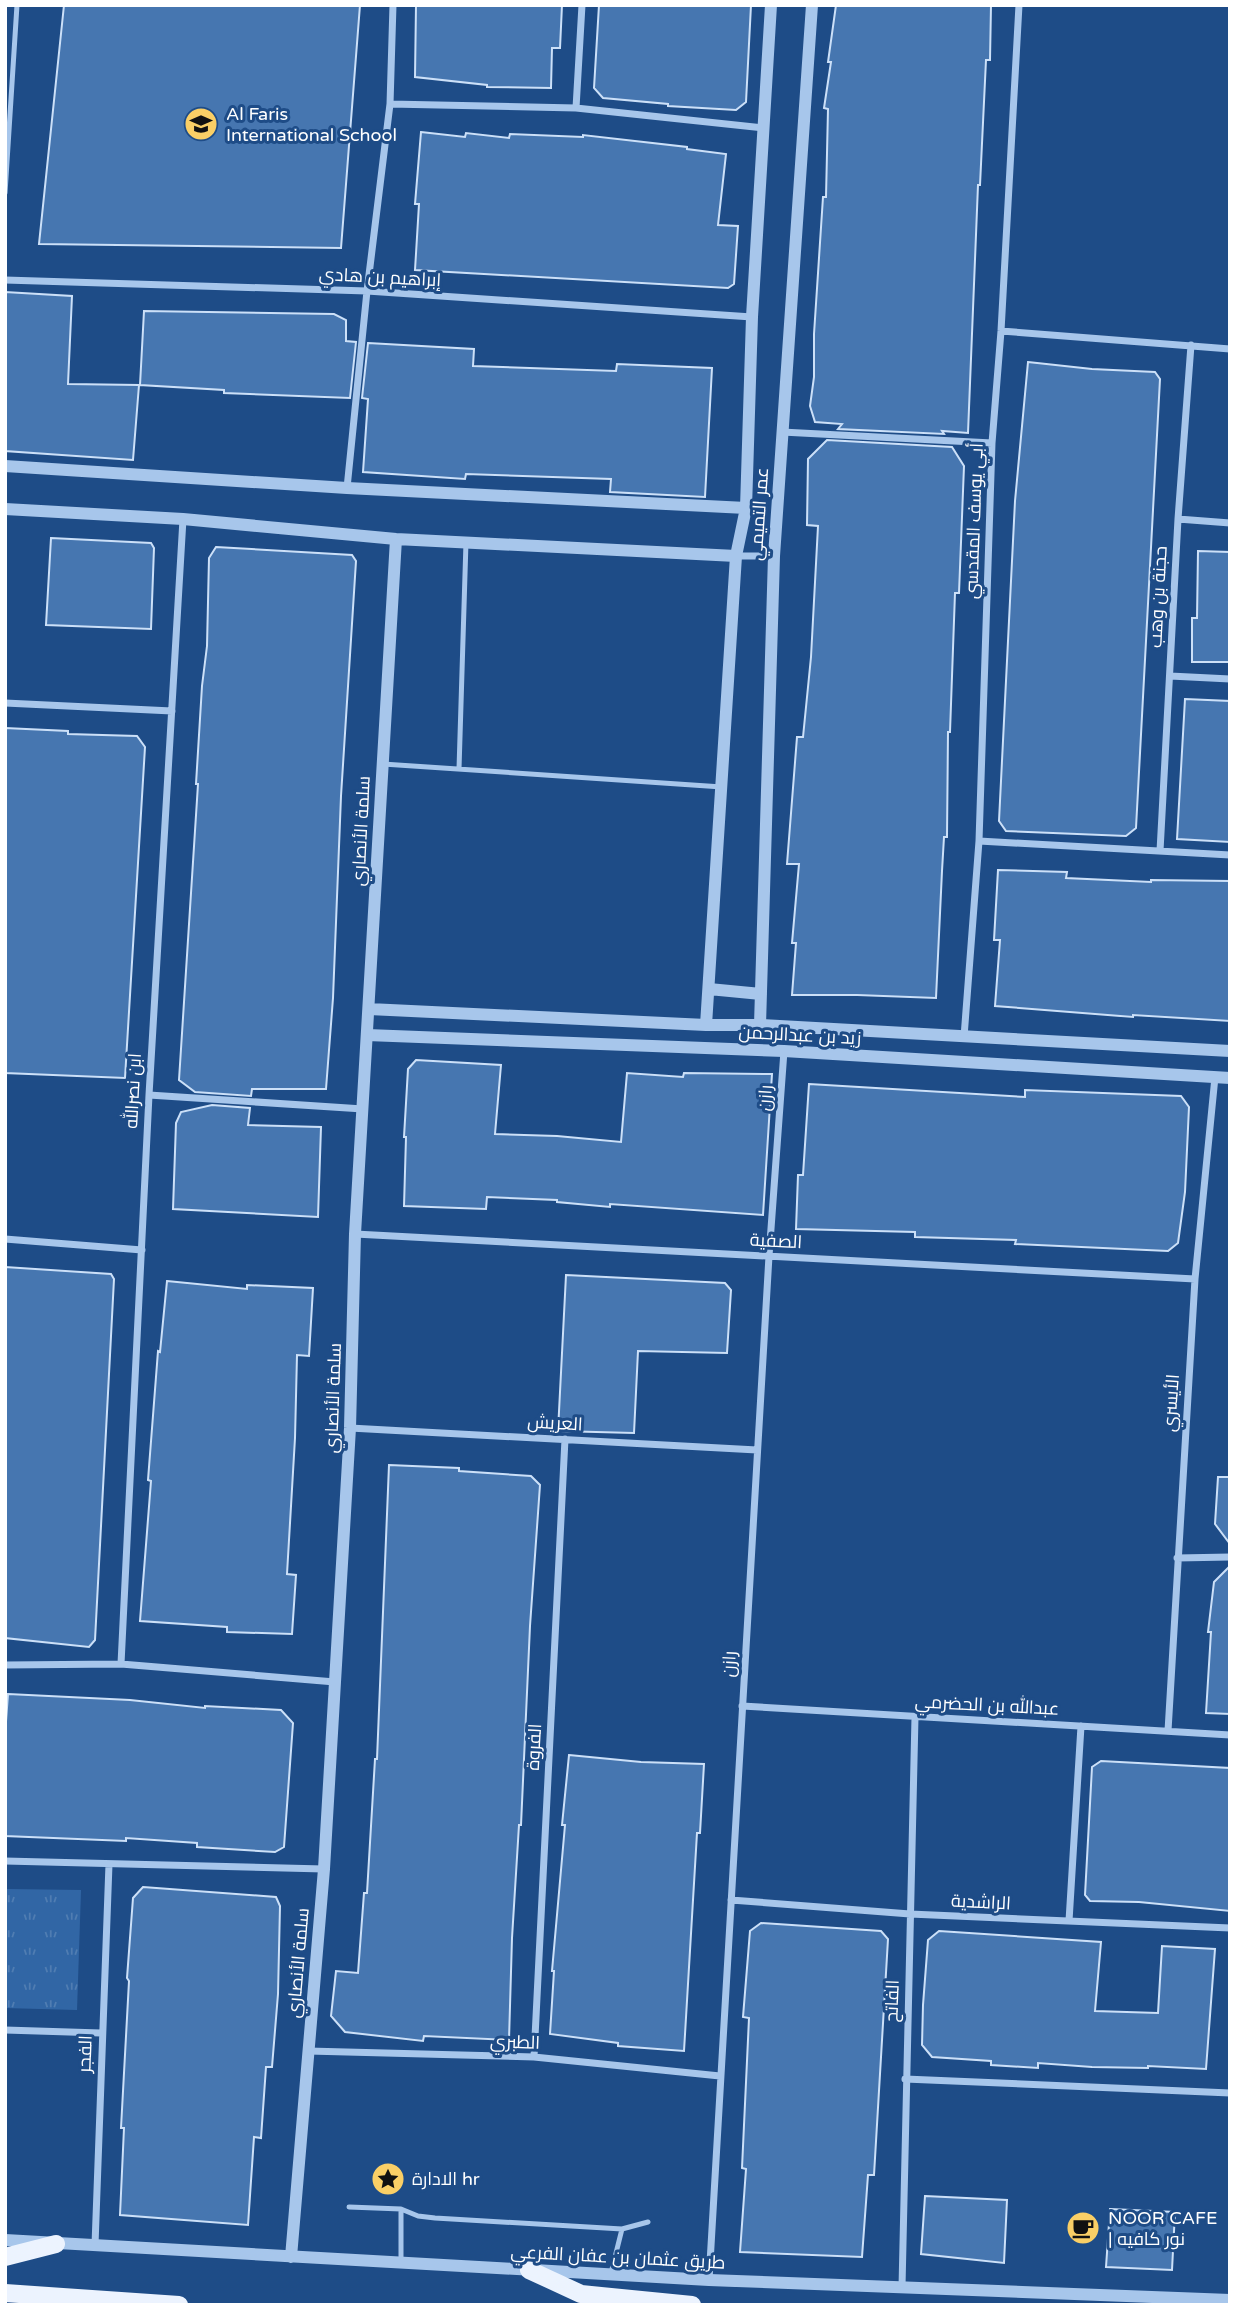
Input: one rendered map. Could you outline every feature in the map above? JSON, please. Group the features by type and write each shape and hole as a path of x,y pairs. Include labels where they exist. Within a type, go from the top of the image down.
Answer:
{"main road":[{"path":"5,2257 56,2244"},
{"path":"529,2270 581,2294 692,2305"},
{"path":"5,2294 179,2305"}],"street":[{"path":"347,488 390,104 393,5"},
{"path":"576,108 582,5"},
{"path":"706,1026 736,556 746,508 752,317 771,5"},
{"name":"عمر التميمي","path":"760,1025 774,556 812,5"},
{"name":"أبي يوسف المقدسي","path":"964,1037 979,841 992,443 1019,5"},
{"path":"390,104 576,108 764,128"},
{"name":"إبراهيم بن هادي","path":"5,280 367,291 752,317"},
{"path":"1001,331 1230,349"},
{"name":"حجنة بن وهب","path":"1160,851 1178,519 1191,345"},
{"path":"782,432 992,443"},
{"path":"5,466 347,488 746,508"},
{"path":"5,509 183,519 396,539 774,556"},
{"name":"ابن نصرالله","path":"121,1664 149,1096 183,519"},
{"path":"1178,519 1230,523"},
{"name":"سلمة الأنصاري","path":"291,2257 324,1869 350,1428 355,1234 396,539"},
{"path":"1170,676 1230,679"},
{"path":"5,703 172,711"},
{"path":"979,841 1230,855"},
{"path":"709,989 761,994"},
{"name":"زيد بن عبدالرحمن","path":"369,1009 706,1026 760,1025 1230,1051"},
{"name":"زيد بن عبدالرحمن","path":"367,1035 784,1051 1230,1078"},
{"name":"رازن","path":"709,2280 757,1450 784,1051"},
{"name":"الأيسري","path":"1168,1731 1195,1279 1215,1077"},
{"path":"149,1096 363,1109"},
{"name":"الصفية","path":"355,1234 1195,1279"},
{"path":"5,1239 142,1250"},
{"name":"العريش","path":"350,1428 757,1450"},
{"name":"الفروة","path":"534,2057 565,1439"},
{"path":"1177,1558 1230,1557"},
{"path":"5,1665 121,1664 335,1682"},
{"name":"عبدالله بن الحضرمي","path":"742,1706 1230,1735"},
{"name":"الفاتح","path":"902,2287 915,1717"},
{"path":"1069,1922 1081,1726"},
{"path":"5,1861 324,1869"},
{"name":"الفجر","path":"95,2245 109,1864"},
{"name":"الراشدية","path":"731,1900 910,1914 1230,1928"},
{"path":"5,2029 101,2034"},
{"name":"الطبري","path":"308,2051 534,2057 720,2076"},
{"path":"905,2079 1230,2093"},
{"name":"طريق عثمان بن عفان الفرعي","path":"5,2240 709,2280 1230,2300"}],"lane":[{"path":"5,193 17,5"},
{"path":"459,769 466,542"},
{"path":"383,764 722,787"},
{"path":"349,2207 401,2209 418,2216 435,2218 622,2229 648,2222"},
{"path":"401,2209 401,2263"},
{"path":"610,2274 622,2229"}],"green space":[{"path":"5,1889 81,1890 77,2010 5,2008"}],"building":[{"name":"Al Faris International School","path":"64,5 360,5 341,248 39,244"},
{"path":"416,5 562,5 560,48 552,48 551,88 487,87 415,77"},
{"path":"599,5 751,5 746,102 736,110 668,106 603,98 594,88"},
{"path":"836,5 991,5 990,60 986,60 978,185 968,433 838,429 842,424 815,422 810,406 814,377 814,334 823,197 826,197 828,109 824,108"},
{"path":"421,132 509,138 510,134 583,135 726,154 718,225 738,226 734,284 728,288 415,270 419,204 415,204"},
{"path":"5,292 72,296 68,384 139,385 133,460 5,451"},
{"path":"144,311 334,314 346,320 346,341 356,342 350,398 224,393 224,390 140,385"},
{"path":"368,343 474,349 473,366 616,371 617,364 712,368 705,497 610,492 611,479 466,474 465,479 363,472 368,399 362,398"},
{"path":"1028,362 1155,372 1160,379 1136,828 1126,836 1006,831 999,821 1015,501"},
{"path":"827,440 952,447 964,466 959,593 955,593 948,732 947,837 944,837 936,998 792,995 796,943 792,943 799,864 787,864 797,737 803,737 811,657 818,526 807,525 808,459"},
{"path":"51,538 151,543 154,548 151,629 46,625"},
{"path":"216,547 352,555 356,561 326,1089 252,1089 251,1096 195,1092 179,1080 202,686 207,646 209,558"},
{"path":"1198,551 1230,552 1230,662 1192,662 1192,618 1197,618"},
{"path":"1185,699 1230,701 1230,842 1177,839"},
{"path":"5,728 68,731 68,734 137,736 145,747 125,1078 5,1073"},
{"path":"998,870 1067,872 1066,878 1151,882 1230,881 1230,1021 1133,1017 995,1006 1000,940 994,940"},
{"path":"416,1060 501,1065 495,1134 621,1142 627,1073 683,1077 684,1073 772,1074 763,1215 487,1197 486,1209 404,1206 408,1069"},
{"path":"809,1084 1025,1097 1025,1090 1181,1096 1189,1107 1185,1192 1178,1243 1168,1251 1015,1244 1016,1240 915,1237 915,1232 796,1229 798,1175 803,1175"},
{"path":"212,1105 250,1108 248,1125 321,1127 318,1217 173,1209 176,1123 181,1112"},
{"path":"5,1267 111,1274 114,1279 95,1640 89,1647 5,1638"},
{"path":"566,1275 725,1283 731,1290 727,1353 638,1351 634,1433 558,1431"},
{"path":"167,1281 247,1289 247,1285 313,1288 309,1356 297,1355 287,1574 296,1575 292,1634 227,1632 227,1627 140,1621 158,1351 160,1352"},
{"path":"389,1465 459,1468 459,1471 531,1476 540,1485 512,1938 509,2040 424,2036 423,2041 345,2032 331,2016 336,1971 358,1973 364,1893 367,1893 377,1759"},
{"path":"1218,1477 1230,1477 1230,1544 1215,1524"},
{"path":"1230,1566 1230,1714 1206,1713 1211,1632 1208,1632 1214,1582"},
{"path":"8,1694 130,1700 205,1708 281,1710 293,1723 284,1847 275,1852 197,1847 197,1843 126,1838 126,1841 5,1836 5,1735"},
{"path":"569,1755 641,1762 704,1764 700,1833 697,1833 684,2051 618,2046 618,2043 550,2034 552,1971"},
{"path":"1101,1761 1230,1768 1230,1911 1139,1902 1090,1901 1085,1895 1092,1767"},
{"path":"143,1887 276,1897 280,1906 278,1994 272,2067 266,2067 261,2138 254,2137 248,2225 120,2215 127,1978 133,1898"},
{"path":"761,1923 881,1931 888,1939 874,2175 868,2175 862,2257 740,2252 746,2169 742,2168 749,2018 743,2017 750,1931"},
{"path":"939,1931 1101,1942 1095,2011 1158,2013 1162,1946 1215,1949 1206,2069 1038,2063 1038,2068 991,2065 991,2061 932,2057 922,2045 923,2005 928,1940"},
{"path":"925,2196 1007,2200 1004,2263 921,2254"},
{"path":"1110,2209 1175,2212 1172,2270 1106,2267"}],"place":[{"name":"Al Faris International School","path":"201,124"},
{"name":"الادارة hr","path":"388,2179"},
{"name":"NOOR CAFE | نور كافيه","path":"1083,2228"}]}
